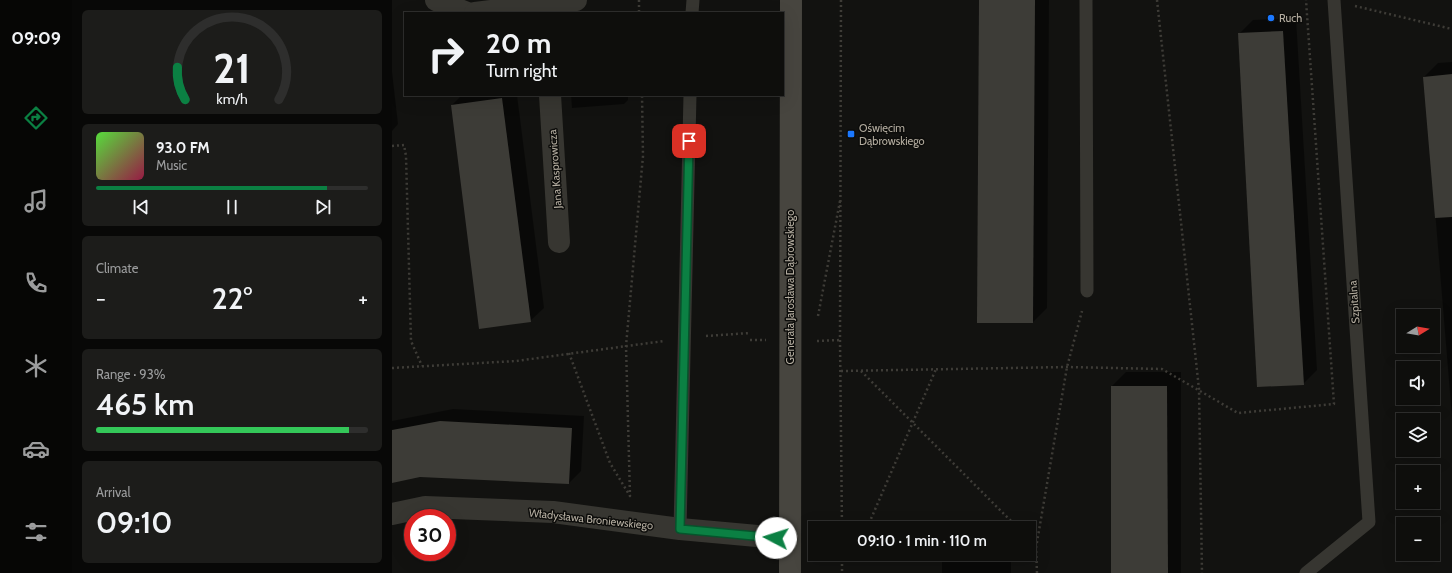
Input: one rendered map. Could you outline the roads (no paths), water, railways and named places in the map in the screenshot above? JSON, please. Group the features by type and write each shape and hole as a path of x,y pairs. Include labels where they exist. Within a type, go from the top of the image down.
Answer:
{"street":[{"path":"436,0 465,12"},
{"path":"492,12 544,9 576,0"},
{"name":"Generała Jarosława Dąbrowskiego","path":"790,0 790,573"},
{"name":"Jana Kasprowicza","path":"550,96 559,242"},
{"name":"Władysława Broniewskiego","path":"392,514 425,507 553,512 680,529 790,539"}],"lane":[{"path":"692,12 693,0"},
{"path":"1086,0 1087,291"},
{"name":"Szpitalna","path":"1306,573 1369,522 1334,0"},
{"path":"680,529 683,338 690,96"}],"place":[{"name":"Ruch","path":"1271,18"},
{"name":"Oświęcim Dąbrowskiego","path":"851,134"}]}
